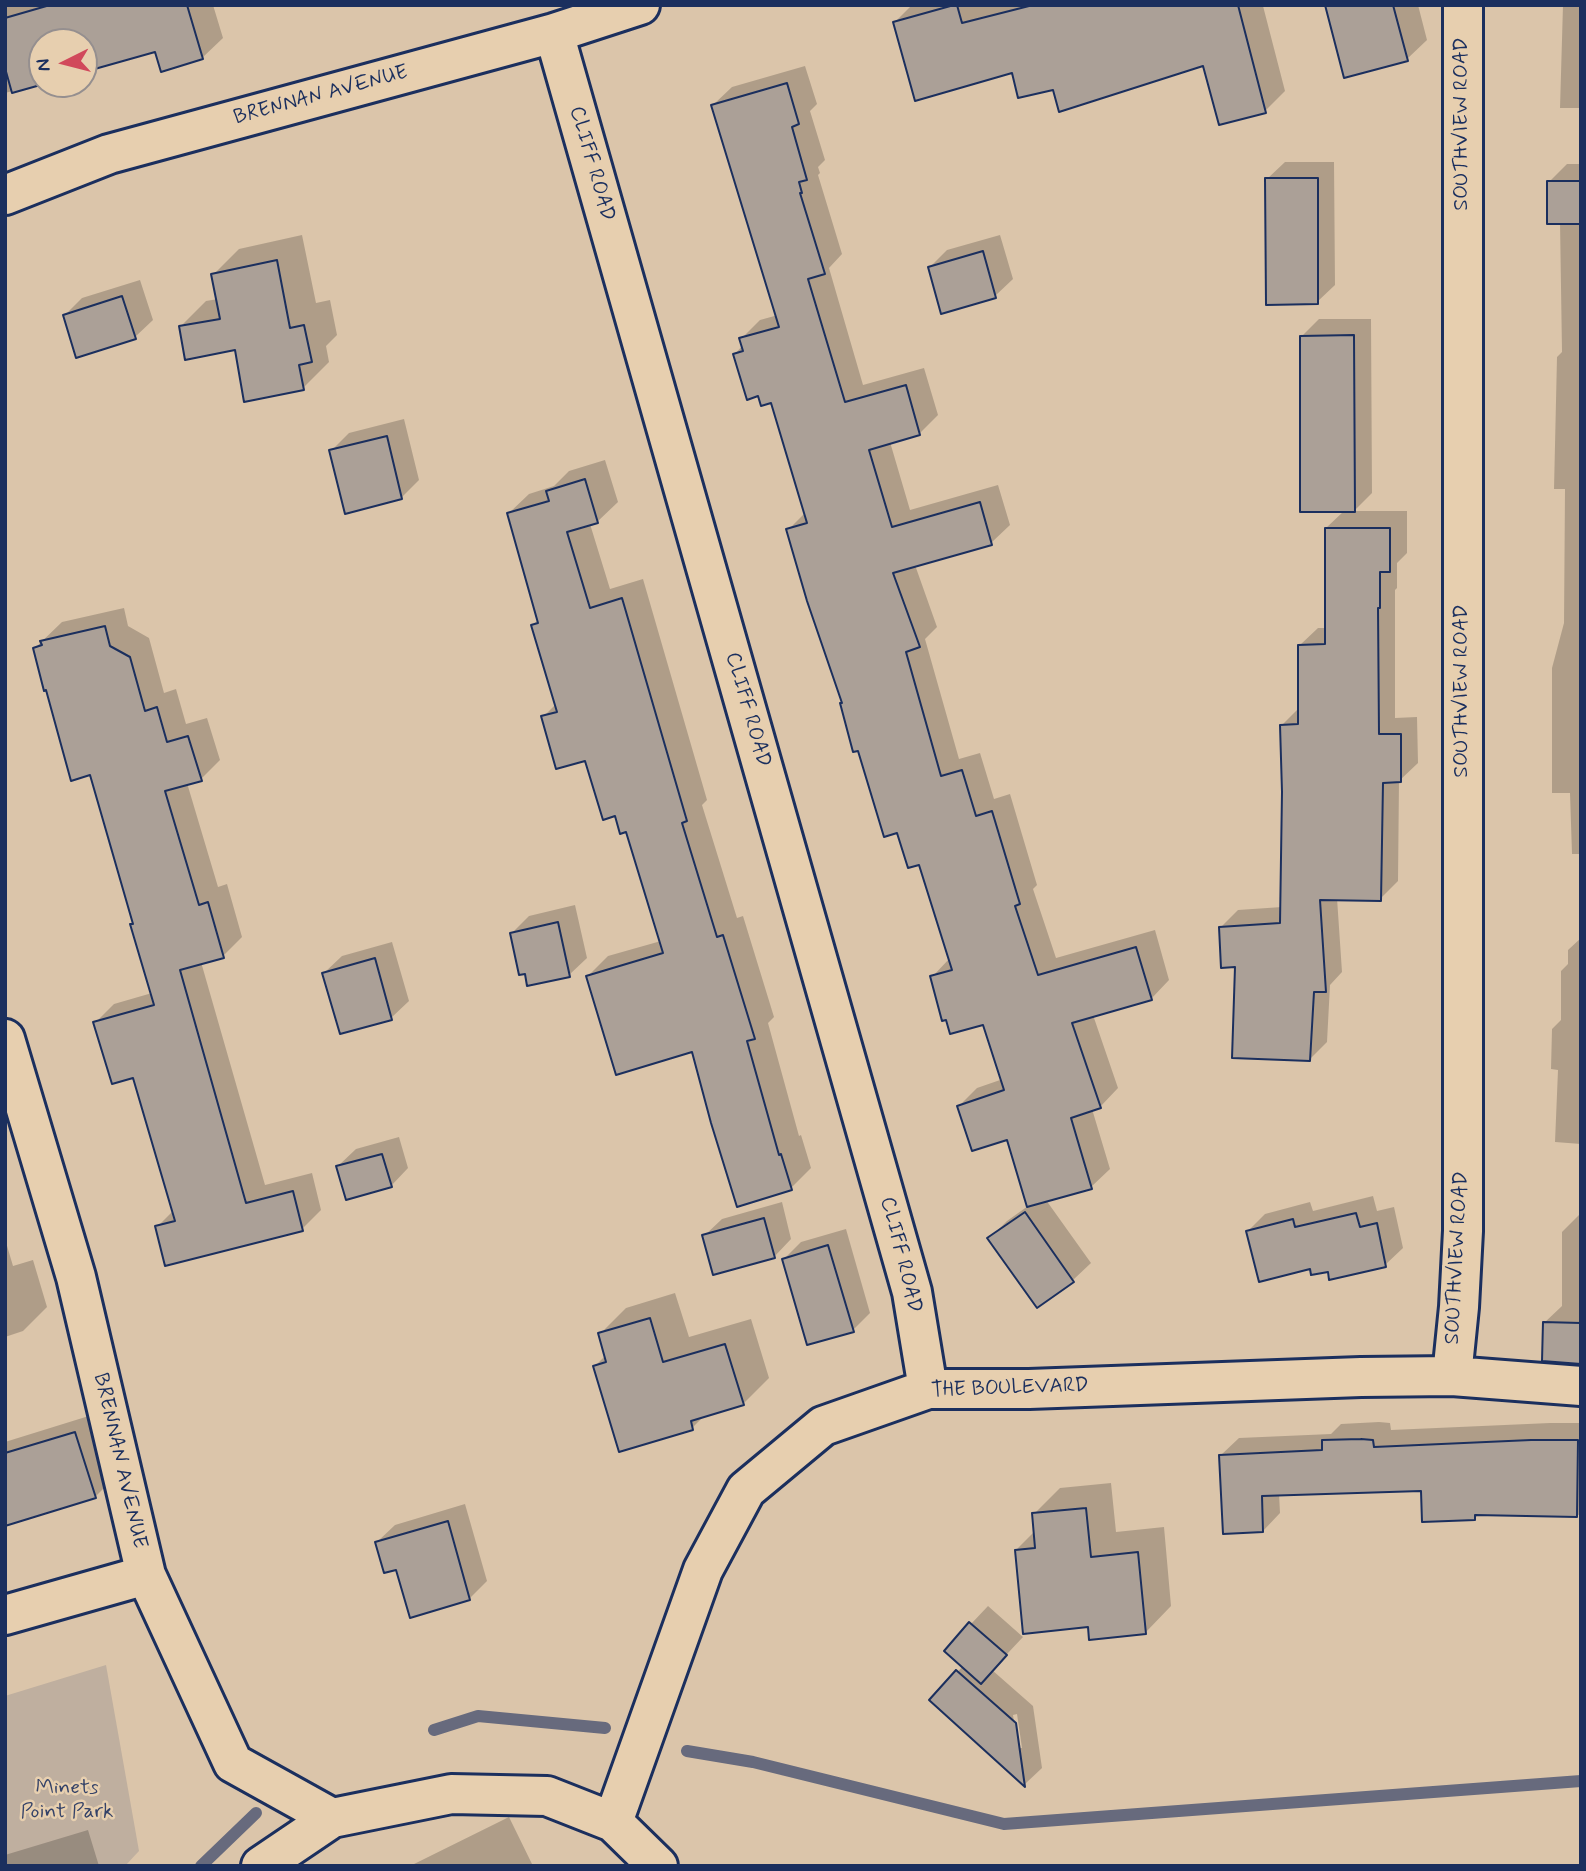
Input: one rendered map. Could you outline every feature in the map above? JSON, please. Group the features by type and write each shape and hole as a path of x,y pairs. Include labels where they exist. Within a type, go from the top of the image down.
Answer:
{"street":[{"name":"BRENNAN AVENUE","path":"5,195 109,154 554,33 640,5"},
{"name":"SOUTHVIEW ROAD","path":"1452,1376 1460,1307 1463,1231 1462,5"},
{"name":"CLIFF ROAD","path":"554,33 912,1292 928,1389"},
{"name":"BRENNAN AVENUE","path":"5,1039 76,1277 146,1575 233,1763 332,1818"},
{"name":"THE BOULEVARD","path":"613,1822 704,1570 746,1490 823,1426 928,1389 1029,1389 1452,1376 1581,1386"},
{"path":"5,1615 146,1575"},
{"path":"261,1866 332,1818 451,1794 547,1796 613,1822 658,1866"}],"green space":[{"name":"Minets Point Park","path":"106,1665 139,1851 125,1866 5,1866 5,1696"}],"building":[{"path":"50,5 187,5 203,59 161,72 155,52 98,68 98,28 28,28 28,88 12,93 5,68 5,18"},
{"path":"957,5 962,23 1033,5 1238,5 1266,113 1219,125 1203,66 1059,112 1053,90 1018,98 1012,73 915,101 893,22"},
{"path":"1325,5 1393,5 1408,61 1344,78"},
{"path":"787,83 799,124 792,127 807,180 799,182 800,193 825,274 808,279 845,402 906,385 920,435 869,450 892,527 980,502 992,545 893,573 920,647 906,652 941,776 962,770 976,816 992,811 1020,904 1015,906 1038,975 1136,947 1152,1000 1072,1023 1101,1108 1071,1118 1092,1189 1027,1207 1007,1140 972,1151 957,1106 1004,1090 983,1025 950,1034 946,1020 942,1021 930,976 952,970 919,865 908,868 897,833 884,837 858,751 853,752 842,703 786,529 807,523 771,403 761,406 758,396 747,400 733,354 743,351 739,338 779,327 711,105"},
{"path":"1265,178 1318,178 1318,304 1266,305"},
{"path":"1547,181 1581,181 1581,224 1547,224"},
{"path":"983,251 996,298 941,314 928,267"},
{"path":"277,260 290,328 304,325 312,362 299,365 304,390 244,402 235,350 185,360 179,326 220,319 211,274"},
{"path":"122,296 136,339 76,358 63,315"},
{"path":"1354,335 1355,512 1300,512 1300,336"},
{"path":"387,436 402,499 345,514 329,450"},
{"path":"585,479 598,523 567,532 590,608 622,598 687,821 682,823 717,937 723,935 755,1039 747,1041 779,1155 781,1154 792,1190 737,1207 692,1052 616,1075 586,976 663,953 626,832 620,834 615,816 603,820 585,761 556,769 541,716 557,712 531,625 538,623 507,513 549,501 546,491"},
{"path":"1325,528 1390,528 1390,572 1380,572 1378,608 1379,734 1401,734 1401,782 1383,783 1381,901 1320,900 1326,992 1314,992 1310,1061 1232,1058 1235,967 1221,968 1219,927 1280,923 1280,725 1298,724 1298,645 1325,644"},
{"path":"105,626 110,646 130,657 145,711 157,707 167,742 188,736 202,781 165,791 199,905 208,902 224,958 180,970 246,1203 293,1191 303,1231 165,1266 155,1226 175,1221 133,1078 112,1084 93,1022 154,1005 90,775 71,781 33,648 42,645 40,641"},
{"path":"558,922 570,977 527,986 525,974 519,975 510,933"},
{"path":"375,958 392,1020 340,1034 322,973"},
{"path":"382,1154 392,1187 346,1200 336,1166"},
{"path":"1025,1212 1074,1282 1037,1308 987,1238"},
{"path":"1356,1213 1360,1227 1377,1223 1386,1267 1329,1280 1328,1272 1311,1275 1310,1269 1259,1282 1246,1231 1293,1219 1295,1227"},
{"path":"764,1218 775,1258 713,1275 702,1235"},
{"path":"828,1245 854,1332 807,1345 782,1259"},
{"path":"650,1318 663,1362 725,1344 744,1405 691,1421 693,1430 619,1452 593,1366 606,1362 598,1333"},
{"path":"1543,1322 1581,1323 1581,1364 1542,1361"},
{"path":"75,1432 96,1498 5,1526 5,1453"},
{"path":"1322,1440 1373,1440 1374,1447 1578,1440 1577,1517 1475,1515 1475,1520 1422,1522 1421,1491 1262,1496 1263,1532 1223,1534 1219,1455 1322,1450"},
{"path":"1086,1508 1091,1557 1138,1552 1146,1634 1089,1640 1088,1627 1023,1634 1015,1550 1035,1548 1032,1513"},
{"path":"448,1521 470,1600 410,1618 396,1570 384,1573 375,1542"},
{"path":"969,1622 1007,1655 981,1684 944,1651"},
{"path":"956,1670 1016,1723 1025,1787 929,1700"}],"waterway":[{"path":"434,1730 478,1716 605,1728"},
{"path":"687,1751 753,1762 1004,1824 1581,1781"},
{"path":"201,1866 256,1813"}]}
